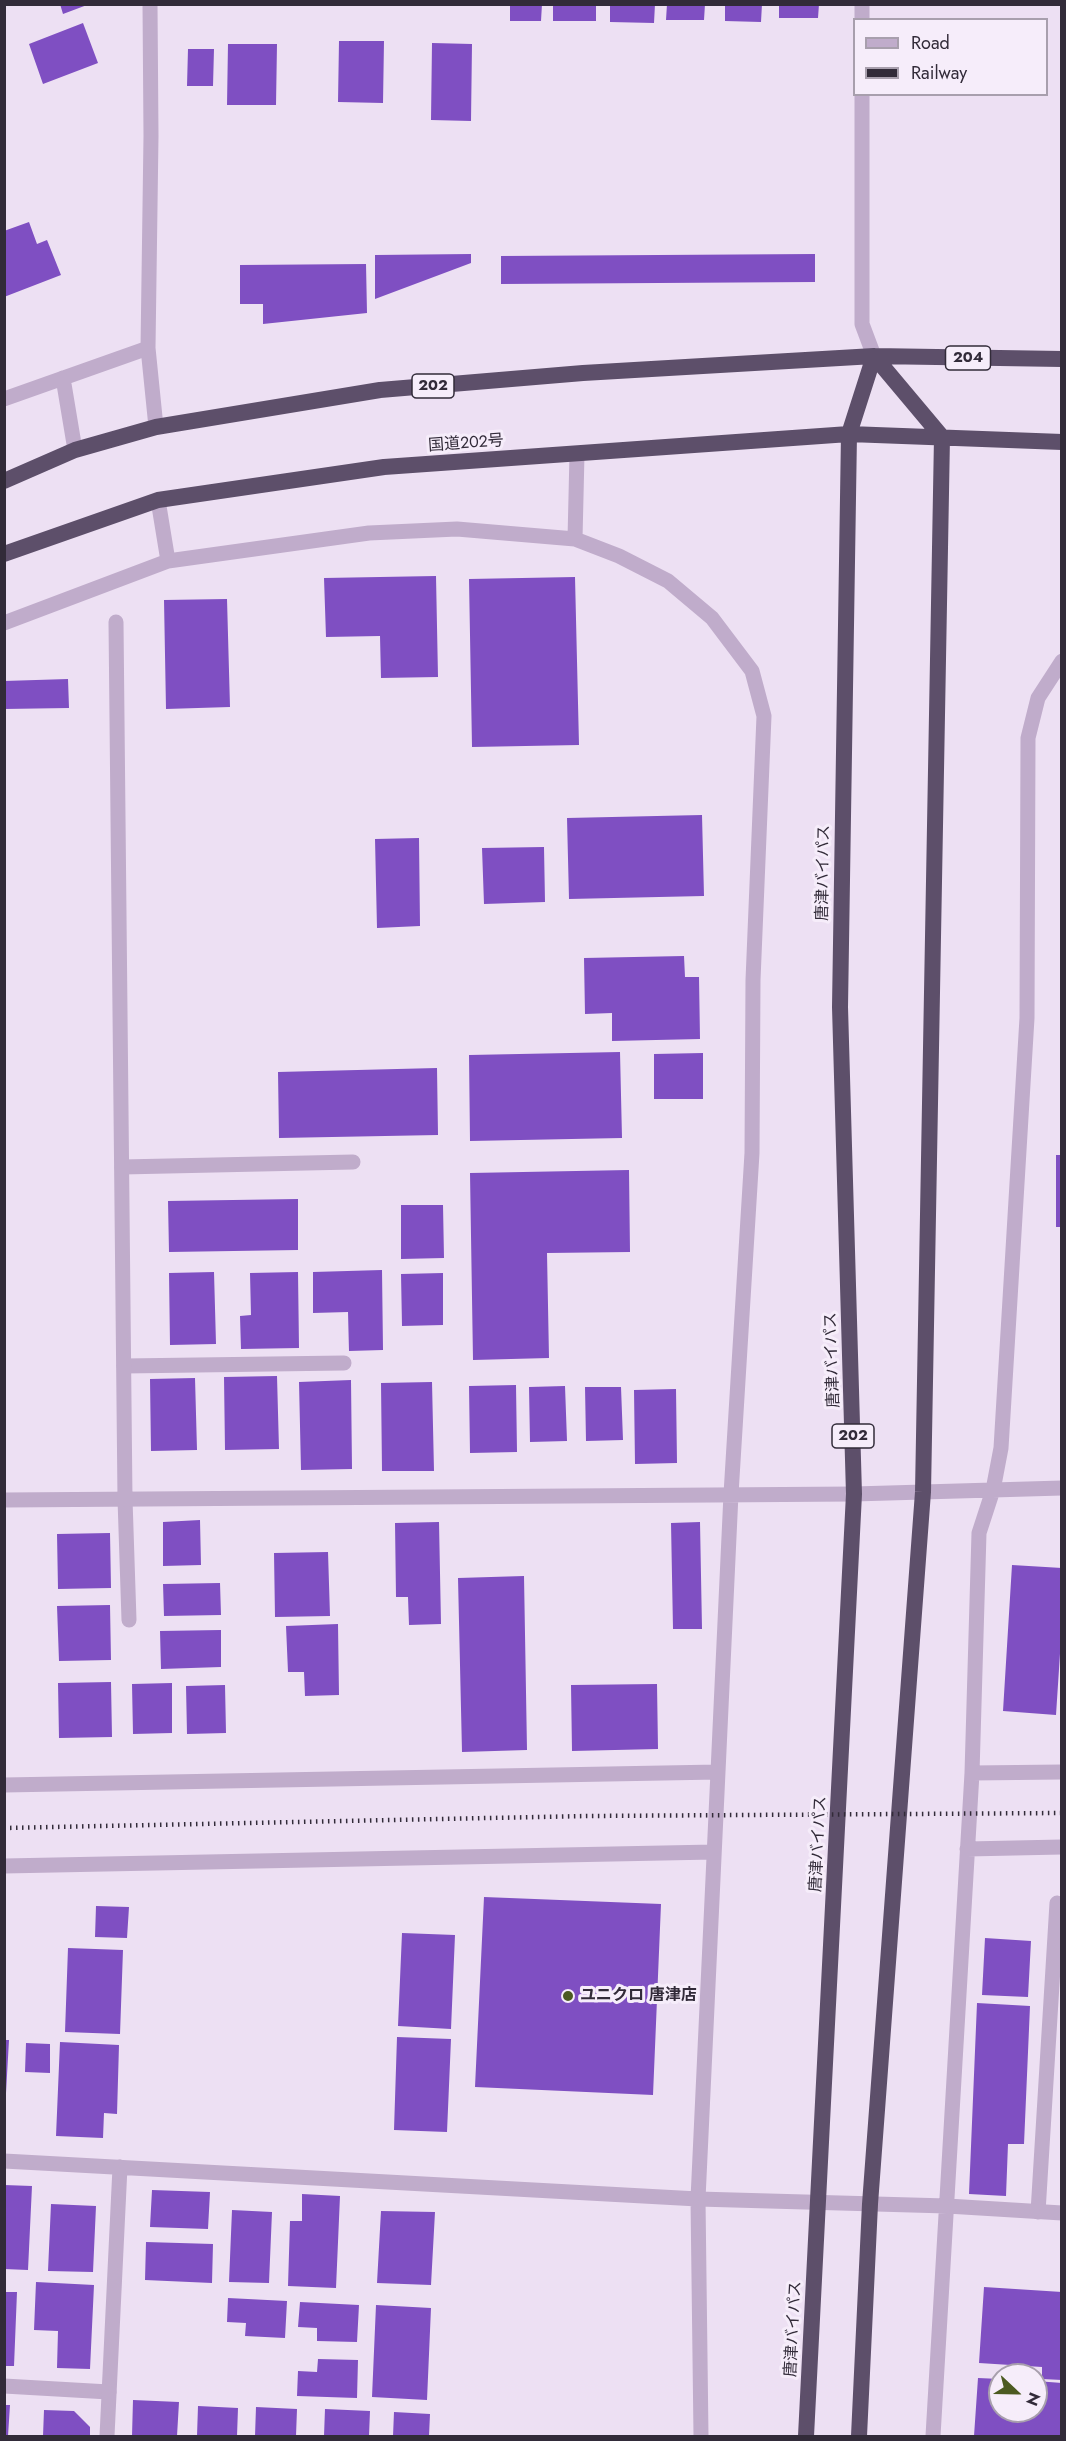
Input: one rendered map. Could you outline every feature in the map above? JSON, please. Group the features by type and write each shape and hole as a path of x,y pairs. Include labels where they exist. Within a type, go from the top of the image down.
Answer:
{"highway":[{"name":"204","path":"874,357 1062,358"},
{"name":"202","path":"4,481 75,450 156,426 380,390 584,373 874,357"},
{"name":"唐津バイパス","path":"806,2436 854,1494 840,1007 849,434 874,357"},
{"path":"859,2436 870,2204 923,1492 942,437 874,357"},
{"name":"国道202号","path":"4,554 158,500 384,467 849,434 942,437"},
{"path":"942,437 1062,442"}],"street":[{"path":"150,4 148,348 156,426"},
{"path":"862,96 862,324 874,357"},
{"path":"4,399 148,348"},
{"path":"63,378 75,450"},
{"path":"575,539 577,454"},
{"path":"158,500 168,561"},
{"path":"4,623 168,561 369,533 457,529 575,539 619,556 668,581 712,618 752,671 764,716 753,980 752,1153 731,1494 698,2199 701,2436"},
{"path":"116,622 125,1499 129,1620"},
{"path":"933,2436 972,1773 979,1533 993,1490 1001,1448 1027,1018 1028,738 1038,698 1062,661"},
{"path":"122,1167 353,1162"},
{"path":"124,1366 344,1363"},
{"path":"4,1500 854,1494 1062,1488"},
{"path":"4,1785 718,1772"},
{"path":"972,1773 1062,1772"},
{"path":"968,1849 1062,1847"},
{"path":"4,1866 714,1852"},
{"path":"1038,2212 1057,1903"},
{"path":"4,2161 698,2199 947,2206 1062,2213"},
{"path":"107,2436 120,2167"},
{"path":"4,2386 109,2392"}],"building":[{"path":"60,4 87,4 87,5 63,14"},
{"path":"510,4 542,4 541,21 510,21"},
{"path":"553,4 596,4 596,21 553,21"},
{"path":"610,4 655,4 654,23 610,22"},
{"path":"667,4 705,4 704,20 666,20"},
{"path":"725,4 762,4 761,22 725,21"},
{"path":"779,4 819,4 818,18 779,18"},
{"path":"83,23 98,63 43,84 29,44"},
{"path":"339,41 384,41 383,103 338,102"},
{"path":"432,43 472,44 471,121 431,120"},
{"path":"228,44 277,44 276,105 227,105"},
{"path":"188,49 214,49 213,86 187,86"},
{"path":"29,222 37,244 47,240 61,275 4,297 4,231"},
{"path":"471,254 471,263 375,299 375,255"},
{"path":"815,254 815,282 501,284 501,256"},
{"path":"366,264 367,313 263,324 263,304 240,304 240,265"},
{"path":"436,576 438,677 381,678 380,636 326,637 324,578"},
{"path":"575,577 579,745 472,747 469,579"},
{"path":"227,599 230,707 166,709 164,600"},
{"path":"68,679 69,708 4,709 4,681"},
{"path":"702,815 704,896 569,899 567,818"},
{"path":"419,838 420,926 377,928 375,839"},
{"path":"544,847 545,902 484,904 482,848"},
{"path":"684,956 685,977 699,977 700,1039 612,1041 612,1013 585,1014 584,958"},
{"path":"620,1052 622,1138 470,1141 469,1055"},
{"path":"703,1053 703,1099 654,1099 654,1054"},
{"path":"437,1068 438,1135 279,1138 278,1072"},
{"path":"1056,1155 1062,1155 1062,1227 1056,1227"},
{"path":"629,1170 630,1252 547,1253 549,1358 473,1360 470,1173"},
{"path":"298,1199 298,1250 169,1252 168,1201"},
{"path":"401,1205 443,1205 444,1258 401,1259"},
{"path":"382,1270 383,1350 349,1351 348,1312 313,1313 313,1272"},
{"path":"214,1272 216,1344 170,1345 169,1273"},
{"path":"298,1272 299,1348 241,1349 240,1316 251,1315 250,1273"},
{"path":"443,1273 443,1325 402,1326 401,1274"},
{"path":"277,1376 279,1449 225,1450 224,1377"},
{"path":"195,1378 197,1450 151,1451 150,1379"},
{"path":"351,1380 352,1469 301,1470 299,1382"},
{"path":"432,1382 434,1471 382,1471 381,1383"},
{"path":"516,1385 517,1452 470,1453 469,1386"},
{"path":"565,1386 567,1441 530,1442 529,1387"},
{"path":"585,1387 621,1387 623,1440 586,1441"},
{"path":"676,1389 677,1463 635,1464 634,1390"},
{"path":"200,1520 201,1565 163,1566 163,1522"},
{"path":"439,1522 441,1624 409,1625 408,1597 396,1597 395,1523"},
{"path":"700,1522 702,1629 673,1629 671,1523"},
{"path":"110,1533 111,1588 58,1589 57,1534"},
{"path":"328,1552 330,1616 275,1617 274,1553"},
{"path":"1012,1565 1062,1568 1062,1623 1056,1715 1003,1711"},
{"path":"524,1576 527,1750 462,1752 458,1578"},
{"path":"220,1583 221,1615 164,1616 163,1584"},
{"path":"110,1605 111,1660 59,1661 57,1606"},
{"path":"338,1624 339,1695 305,1696 304,1672 288,1672 286,1626"},
{"path":"221,1630 221,1667 161,1669 160,1631"},
{"path":"111,1682 112,1737 59,1738 58,1683"},
{"path":"172,1683 172,1733 133,1734 132,1684"},
{"path":"657,1684 658,1749 572,1751 571,1685"},
{"path":"225,1685 226,1733 187,1734 186,1686"},
{"name":"ユニクロ 唐津店","path":"484,1897 661,1904 653,2095 475,2087"},
{"path":"96,1906 129,1907 127,1938 95,1937"},
{"path":"402,1933 455,1935 451,2029 398,2026"},
{"path":"985,1938 1031,1941 1028,1997 982,1995"},
{"path":"68,1948 123,1950 120,2034 65,2032"},
{"path":"977,2003 1030,2006 1024,2144 1008,2144 1006,2196 969,2194"},
{"path":"397,2037 451,2039 447,2132 394,2130"},
{"path":"4,2040 9,2040 6,2093 4,2093"},
{"path":"60,2042 119,2045 117,2114 104,2113 103,2138 56,2136"},
{"path":"26,2043 50,2044 50,2073 25,2072"},
{"path":"4,2185 32,2186 28,2270 4,2269"},
{"path":"152,2190 210,2192 208,2229 150,2227"},
{"path":"302,2194 340,2196 336,2288 288,2286 290,2221 302,2221"},
{"path":"51,2204 96,2206 93,2272 48,2271"},
{"path":"232,2210 272,2212 269,2283 229,2282"},
{"path":"381,2211 435,2212 431,2285 377,2283"},
{"path":"146,2242 213,2244 212,2283 145,2280"},
{"path":"36,2282 94,2285 90,2369 57,2368 58,2331 34,2330"},
{"path":"984,2287 1062,2292 1062,2380 1048,2379 1048,2363 979,2363"},
{"path":"4,2292 17,2292 14,2366 4,2366"},
{"path":"228,2298 287,2301 285,2338 245,2336 246,2323 227,2322"},
{"path":"300,2302 359,2305 357,2342 317,2341 317,2328 298,2327"},
{"path":"376,2305 431,2308 427,2400 372,2397"},
{"path":"318,2359 358,2360 357,2398 297,2396 298,2371 317,2372"},
{"path":"978,2378 988,2378 988,2423 1048,2423 1048,2382 1062,2383 1062,2436 974,2436"},
{"path":"133,2400 179,2402 177,2436 132,2436"},
{"path":"4,2405 10,2405 8,2436 4,2436"},
{"path":"198,2406 238,2408 237,2436 197,2436"},
{"path":"256,2407 297,2409 296,2436 255,2436"},
{"path":"325,2409 370,2411 369,2436 324,2436"},
{"path":"44,2410 74,2411 90,2427 90,2436 43,2436"},
{"path":"394,2412 430,2414 429,2436 393,2436"}],"railway":[{"path":"4,1828 587,1816 1062,1813"}],"place":[{"name":"ユニクロ 唐津店","path":"568,1996"}]}
